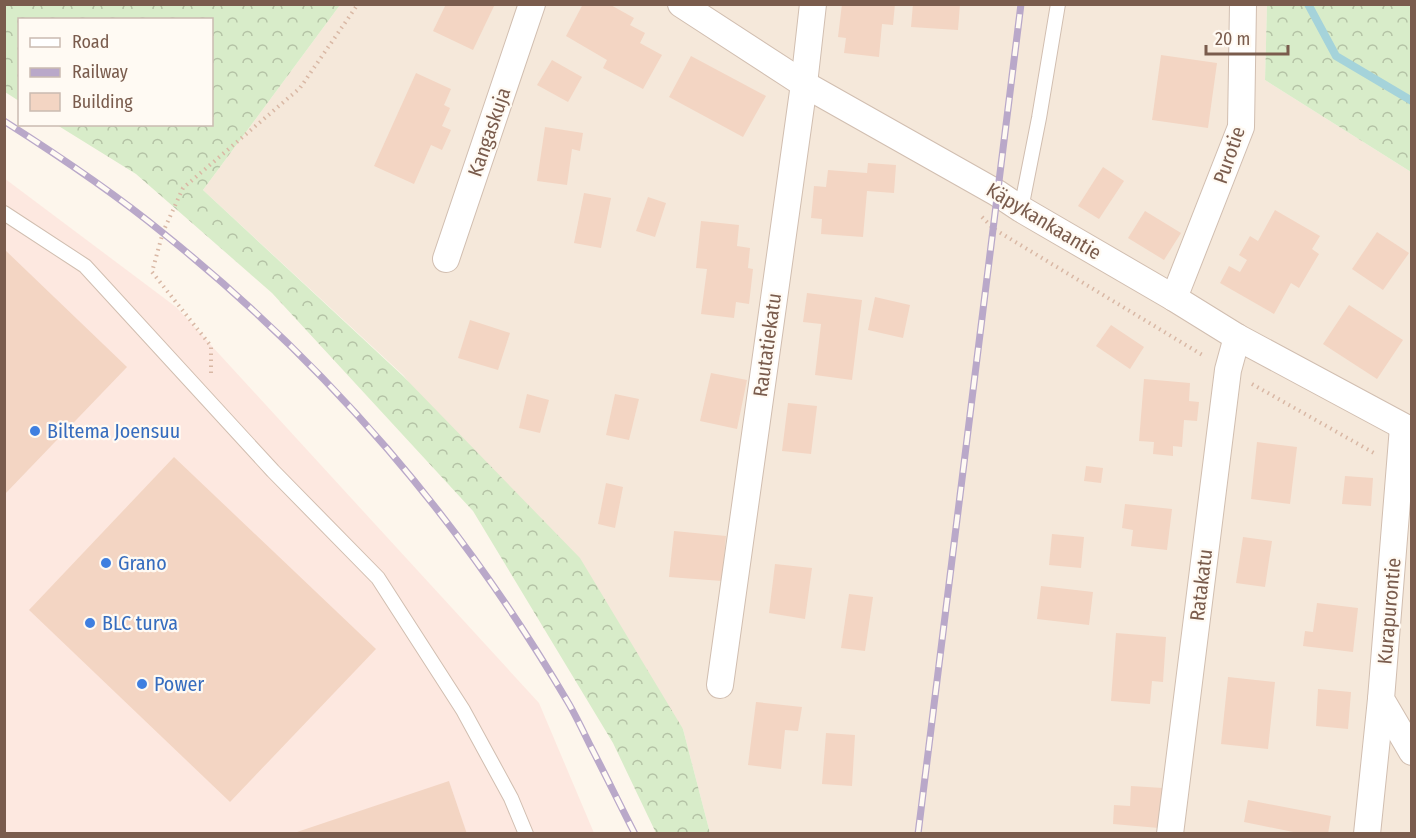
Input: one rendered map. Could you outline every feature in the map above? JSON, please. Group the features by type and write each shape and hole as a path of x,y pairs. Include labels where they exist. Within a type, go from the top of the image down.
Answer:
{"street":[{"name":"Kangaskuja","path":"446,259 532,4"},
{"name":"Käpykankaantie","path":"681,4 804,84 997,193 1238,337 1407,429"},
{"name":"Rautatiekatu","path":"720,685 804,84 813,4"},
{"name":"Purotie","path":"1174,298 1242,127 1243,4"},
{"name":"Ratakatu","path":"1170,834 1228,370 1238,337"},
{"name":"Kurapurontie","path":"1367,834 1401,468 1407,429"},
{"path":"1381,699 1412,752"}],"lane":[{"path":"1022,209 1058,4"},
{"path":"4,213 85,266 273,471 378,578 463,710 511,798 526,834"}],"path":[{"path":"212,374 211,346 152,272 163,232 183,188 300,88 358,4"},
{"path":"978,213 994,229 1228,370 1401,468"}],"shaded area":[{"path":"340,5 1267,5 1265,80 1411,172 1411,833 710,833 683,729 403,375 203,190"},
{"path":"4,178 176,307 539,703 594,833 5,833"}],"green space":[{"path":"4,5 340,5 203,190 403,376 580,558 683,729 710,833 656,833 613,743 473,511 272,293 136,174 59,126 213,126 213,18 18,18 18,100 5,92"},
{"path":"1267,5 1411,5 1411,172 1265,80"}],"building":[{"path":"446,4 495,4 473,50 433,31"},
{"path":"583,4 602,6 609,4 634,18 630,25 645,33 640,43 662,55 643,89 603,68 607,60 566,36"},
{"path":"842,4 895,4 893,25 882,24 879,57 844,53 846,38 838,37"},
{"path":"913,4 960,4 958,30 911,27"},
{"path":"1161,55 1217,63 1208,128 1152,120"},
{"path":"691,56 766,96 743,137 669,97"},
{"path":"552,60 582,77 568,102 537,85"},
{"path":"416,73 451,89 444,105 450,108 442,126 451,130 442,150 431,145 414,184 374,166"},
{"path":"545,127 583,133 580,151 572,149 567,185 537,181"},
{"path":"868,163 896,165 894,193 867,191 863,237 821,234 822,219 811,218 814,186 826,187 828,170 867,173"},
{"path":"1103,167 1124,181 1099,219 1078,206"},
{"path":"584,193 611,198 601,248 574,243"},
{"path":"648,197 666,203 655,237 636,231"},
{"path":"1275,210 1320,236 1312,249 1319,254 1299,288 1291,283 1274,314 1220,283 1229,266 1240,272 1247,260 1239,255 1250,236 1258,241"},
{"path":"1145,211 1181,233 1164,260 1128,238"},
{"path":"701,221 739,225 737,246 750,248 748,268 753,269 749,304 736,302 734,318 701,314 707,269 696,268"},
{"path":"1377,232 1409,253 1383,290 1352,269"},
{"name":"Biltema Joensuu","path":"4,249 127,367 4,495"},
{"path":"807,293 862,300 852,380 815,375 821,324 803,322"},
{"path":"875,297 910,305 903,338 868,330"},
{"path":"1349,305 1403,340 1377,379 1323,344"},
{"path":"470,320 510,333 498,370 458,358"},
{"path":"1111,325 1144,347 1130,369 1096,346"},
{"path":"711,373 747,380 737,429 700,421"},
{"path":"1144,379 1190,383 1189,401 1199,402 1197,421 1184,420 1182,447 1173,446 1173,456 1153,454 1154,442 1139,441"},
{"path":"527,394 549,400 540,433 519,428"},
{"path":"615,394 639,399 629,440 606,435"},
{"path":"788,403 817,406 811,454 782,451"},
{"path":"1257,442 1297,447 1290,504 1251,499"},
{"path":"174,457 376,649 230,802 29,610"},
{"path":"1086,466 1103,468 1101,483 1084,481"},
{"path":"1345,476 1373,478 1371,506 1342,504"},
{"path":"606,483 623,487 615,528 598,524"},
{"path":"1125,504 1172,509 1167,550 1131,546 1133,530 1122,528"},
{"path":"674,531 726,536 722,581 669,577"},
{"path":"1052,534 1084,537 1081,568 1049,565"},
{"path":"1243,537 1272,541 1265,587 1236,583"},
{"path":"775,564 812,568 805,619 769,613"},
{"path":"1041,586 1093,592 1089,625 1037,619"},
{"path":"849,594 873,597 865,651 841,648"},
{"path":"1317,603 1358,608 1353,652 1303,646 1305,631 1313,632"},
{"path":"1116,633 1166,637 1163,682 1152,681 1150,704 1111,701"},
{"path":"1228,677 1275,682 1268,749 1221,744"},
{"path":"1318,689 1351,692 1348,729 1316,726"},
{"path":"756,702 802,707 798,731 785,730 781,769 748,765"},
{"path":"826,733 855,735 852,786 822,784"},
{"path":"449,781 467,834 294,834 294,833"},
{"path":"1131,786 1163,788 1159,828 1113,824 1114,805 1130,806"},
{"path":"1248,800 1331,816 1328,834 1303,834 1244,822"}],"waterway":[{"path":"1308,4 1336,56 1412,101"}],"railway":[{"path":"918,834 1021,4"},
{"path":"4,121 125,203 224,284 336,392 388,449 437,509 527,636 572,709 635,834"}],"place":[{"name":"Biltema Joensuu","path":"35,431"},
{"name":"Grano","path":"106,563"},
{"name":"BLC turva","path":"90,623"},
{"name":"Power","path":"142,684"}]}
